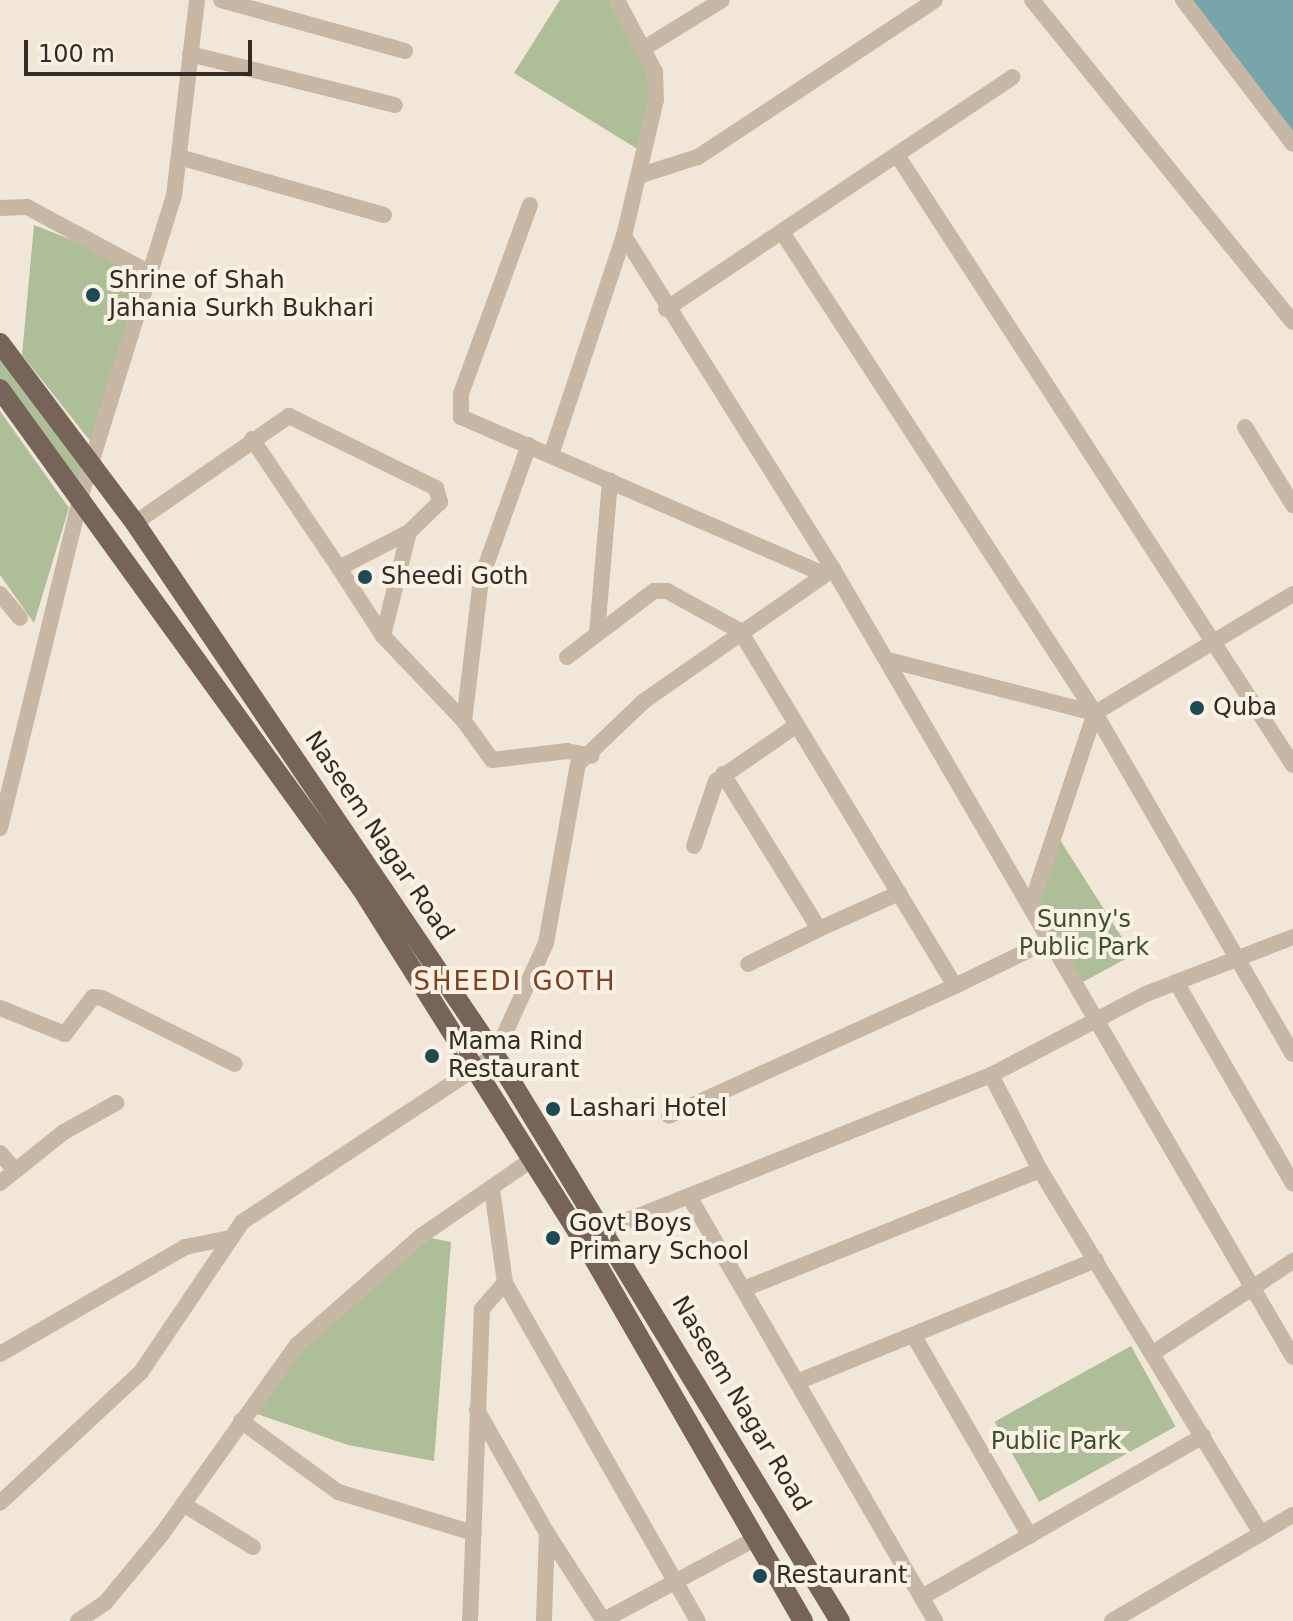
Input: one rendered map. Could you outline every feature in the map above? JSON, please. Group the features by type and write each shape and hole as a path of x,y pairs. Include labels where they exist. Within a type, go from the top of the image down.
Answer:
{"main road":[{"name":"Naseem Nagar Road","path":"0,343 88,469 135,523 495,1055 606,1227 840,1621"},
{"name":"Naseem Nagar Road","path":"2,397 80,499 361,888 472,1069 583,1240 803,1621"}],"street":[{"path":"0,828 88,469 150,273 179,157 197,0"},
{"path":"221,0 405,51"},
{"path":"551,455 624,236 656,100 646,47 617,0"},
{"path":"646,47 722,0"},
{"path":"638,176 698,157 935,0"},
{"path":"1032,0 1293,322"},
{"path":"1183,0 1293,144"},
{"path":"190,54 395,105"},
{"path":"666,309 1013,77"},
{"path":"897,155 1212,646 1293,765"},
{"path":"179,157 384,215"},
{"path":"530,205 458,409 461,417 828,571"},
{"path":"0,208 27,207 150,273"},
{"path":"782,232 1095,713 1238,954 1293,1054"},
{"path":"624,236 828,571 888,660 1293,1357"},
{"path":"135,523 282,418 299,417 436,488 440,502 409,532 339,568"},
{"path":"1245,427 1293,505"},
{"path":"252,439 383,636 464,721 492,760 567,751 592,756"},
{"path":"464,721 481,579 529,445"},
{"path":"597,633 610,481"},
{"path":"383,636 409,532"},
{"path":"0,1503 141,1372 230,1238 330,1158 495,1055 546,943 578,764 592,756 644,701 828,571"},
{"path":"567,657 654,591 667,591 740,631 955,986"},
{"path":"0,594 20,618"},
{"path":"1031,905 1095,713 1212,646 1293,594"},
{"path":"888,660 1095,713"},
{"path":"694,846 723,774 797,725"},
{"path":"723,774 819,929"},
{"path":"748,964 899,893"},
{"path":"583,1240 606,1227 690,1198 991,1075 1176,982 1238,954 1293,937"},
{"path":"669,1116 1052,939"},
{"path":"1176,982 1293,1184"},
{"path":"0,1008 65,1034 93,997 102,998 235,1064"},
{"path":"991,1075 1040,1170 1261,1533"},
{"path":"0,1183 116,1103"},
{"path":"0,1153 15,1170"},
{"path":"78,1621 105,1603 183,1504 297,1345 421,1236 531,1160"},
{"path":"744,1289 1040,1170"},
{"path":"492,1189 505,1283 698,1621"},
{"path":"690,1198 935,1621"},
{"path":"0,1354 185,1247 230,1238"},
{"path":"797,1382 915,1338 1096,1260"},
{"path":"1153,1353 1293,1261"},
{"path":"470,1621 482,1309 505,1283"},
{"path":"915,1338 1030,1536"},
{"path":"477,1410 547,1533 603,1621 755,1539"},
{"path":"241,1421 338,1492 474,1533"},
{"path":"922,1597 1203,1436"},
{"path":"183,1504 253,1547"},
{"path":"1112,1621 1293,1515"},
{"path":"544,1621 547,1533"}],"green space":[{"path":"560,0 617,0 655,72 644,153 514,73"},
{"path":"34,225 150,271 95,447 22,355"},
{"path":"0,344 88,469 80,499 0,387"},
{"path":"0,411 69,508 34,623 0,575"},
{"name":"Sunny's Public Park","path":"1055,832 1133,955 1079,984 1031,905"},
{"path":"421,1236 451,1242 434,1461 348,1445 248,1411 297,1345"},
{"name":"Public Park","path":"1131,1346 1176,1426 1039,1502 995,1422"}],"water":[{"path":"1184,0 1293,0 1293,144"}],"place":[{"name":"Shrine of Shah Jahania Surkh Bukhari","path":"93,295"},
{"name":"Sheedi Goth","path":"365,577"},
{"name":"Quba","path":"1197,708"},
{"name":"Mama Rind Restaurant","path":"432,1056"},
{"name":"Lashari Hotel","path":"553,1109"},
{"name":"Govt Boys Primary School","path":"553,1238"},
{"name":"Restaurant","path":"760,1576"}],"district":[{"name":"SHEEDI GOTH","path":"515,982"}]}
